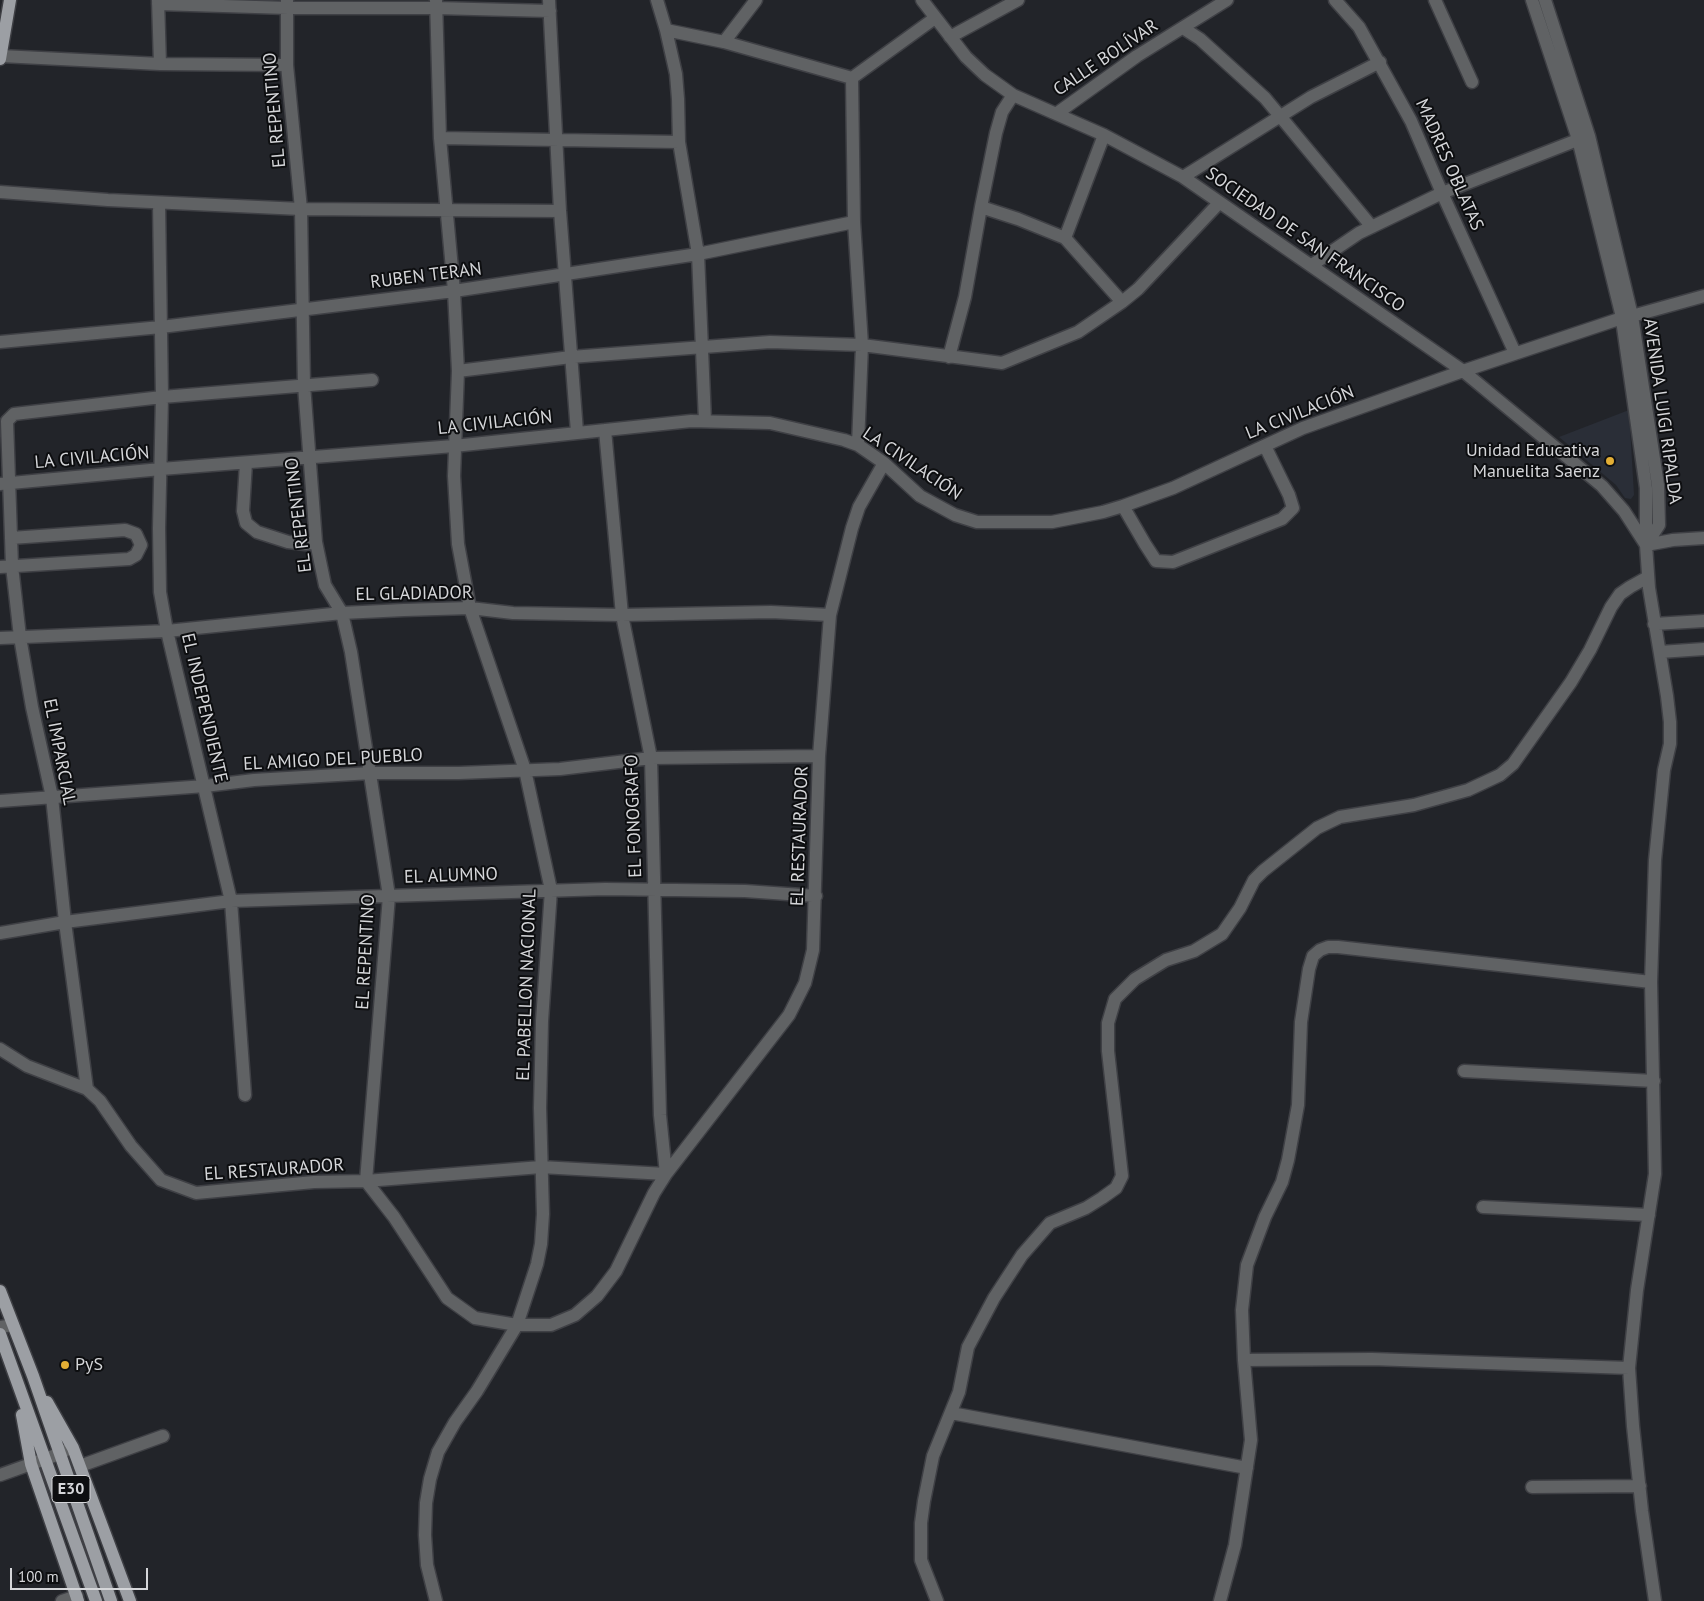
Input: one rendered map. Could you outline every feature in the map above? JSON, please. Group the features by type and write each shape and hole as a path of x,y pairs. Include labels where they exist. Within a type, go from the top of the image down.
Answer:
{"main road":[{"path":"0,57 6,5"},
{"name":"E30","path":"0,1291 6,1326 33,1376 111,1601"},
{"name":"E30","path":"0,1334 16,1383 46,1459 96,1601"},
{"path":"33,1376 72,1447 130,1601"},
{"path":"16,1383 31,1464 78,1599"}],"street":[{"path":"657,0 666,30 678,90 680,142 698,254 705,421"},
{"path":"724,42 756,0"},
{"name":"SOCIEDAD DE SAN FRANCISCO","path":"922,0 966,57 1013,95 1104,136 1183,177 1464,371 1602,486 1624,511 1646,545"},
{"path":"950,37 1018,0"},
{"name":"CALLE BOLÍVAR","path":"1056,114 1137,56 1226,0"},
{"name":"MADRES OBLATAS","path":"1335,0 1359,27 1411,121 1515,353"},
{"path":"1435,0 1472,82"},
{"name":"AVENIDA LUIGI RIPALDA","path":"1532,0 1583,138"},
{"name":"AVENIDA LUIGI RIPALDA","path":"1544,0 1583,138 1627,317 1646,488 1648,577 1654,624 1668,696 1670,744 1664,770 1655,860 1651,982 1655,1174 1637,1290 1629,1368 1642,1511 1655,1601"},
{"path":"160,64 158,2 549,5 560,211 577,432"},
{"name":"EL REPENTINO","path":"288,4 287,65 301,209 304,385 316,542 325,585 342,613 351,652 371,773 388,896 366,1181"},
{"name":"EL PABELLON NACIONAL","path":"436,4 440,138 454,291 458,371 454,446 454,485 458,544 470,608 525,770 551,890 542,1021 541,1168 543,1214 541,1244 537,1264 517,1325 477,1391 455,1422 438,1452 430,1478 426,1503 425,1535 427,1565 436,1601"},
{"path":"852,78 935,18"},
{"path":"1183,28 1200,39 1250,83 1281,117 1372,227"},
{"path":"666,30 724,42 852,78"},
{"path":"0,57 160,64 287,65"},
{"path":"1183,177 1311,97 1380,62"},
{"path":"852,78 854,222 862,345 858,445"},
{"path":"949,357 965,297 981,207 1002,112 1013,95"},
{"path":"1065,238 1104,136"},
{"path":"440,138 680,142"},
{"path":"1312,265 1359,233 1442,193 1583,138"},
{"path":"0,192 159,203 301,209 560,211"},
{"name":"EL INDEPENDIENTE","path":"159,203 162,397 159,528 160,592 167,631 231,901 245,1095"},
{"path":"458,371 571,357 770,342 862,345 1002,363 1078,332 1122,302 1138,289 1219,203"},
{"path":"981,207 1018,219 1065,238 1122,302"},
{"name":"RUBEN TERAN","path":"0,342 161,327 454,291 698,254 854,222"},
{"name":"LA CIVILACIÓN","path":"5,484 161,469 454,446 690,421 770,422 858,445 884,463 920,496 955,515 977,522 1052,522 1123,506 1173,488 1302,428 1515,353 1627,317 1704,296"},
{"path":"162,397 372,380"},
{"name":"EL IMPARCIAL","path":"87,1089 65,922 52,797 32,707 6,567 11,538 5,521 7,421 14,414 162,397"},
{"name":"EL FONOGRAFO","path":"605,430 622,615 651,758 660,1115 666,1174"},
{"path":"1123,506 1144,544 1156,561 1172,562 1282,519 1293,508 1289,495 1265,446"},
{"path":"246,463 243,511 246,523 257,532 288,542 306,544 316,542"},
{"name":"EL RESTAURADOR","path":"0,1049 27,1066 87,1089 100,1101 131,1146 161,1180 196,1193 314,1182 366,1181 394,1216 448,1298 475,1318 517,1325 551,1325 575,1314 597,1296 616,1271 654,1193 666,1174 789,1016 805,983 813,950 819,756 830,615 859,507 884,463"},
{"path":"6,567 129,559 136,555 141,545 136,534 125,530 11,538"},
{"path":"1646,545 1673,540 1704,538"},
{"path":"937,1601 921,1560 921,1523 933,1456 959,1392 968,1347 994,1298 1022,1255 1050,1223 1086,1208 1102,1198 1116,1188 1122,1176 1108,1051 1108,1023 1114,999 1135,978 1166,960 1194,951 1222,934 1240,908 1254,880 1317,828 1340,817 1414,804 1468,790 1500,775 1513,764 1570,682 1590,650 1611,607 1620,594 1648,577"},
{"name":"EL GLADIADOR","path":"0,638 167,631 342,613 470,608 513,613 622,615 771,612 830,615"},
{"path":"1654,624 1704,621"},
{"path":"1660,652 1704,649"},
{"path":"525,770 651,758 819,756"},
{"name":"EL AMIGO DEL PUEBLO","path":"0,801 204,786 254,780 371,773 459,773 525,770"},
{"name":"EL ALUMNO","path":"0,932 231,901 551,890 745,891 816,896"},
{"path":"1220,1601 1235,1545 1251,1440 1242,1310 1247,1265 1265,1217 1282,1182 1288,1160 1298,1106 1300,1022 1313,956 1320,950 1328,947 1338,947 1651,982"},
{"path":"1464,1071 1654,1081"},
{"path":"366,1181 541,1168 666,1174"},
{"path":"1483,1207 1650,1215"},
{"path":"1244,1360 1372,1359 1629,1368"},
{"path":"951,1412 1247,1468"},
{"path":"80,1466 163,1436"},
{"path":"0,1475 59,1454 72,1447"},
{"path":"1532,1488 1640,1486"},
{"path":"62,1601 78,1599"}],"shaded area":[{"name":"Unidad Educativa Manuelita Saenz","path":"1629,410 1634,495 1631,499 1625,498 1616,485 1559,437"}],"place":[{"name":"Unidad Educativa Manuelita Saenz","path":"1610,461"},
{"name":"PyS","path":"65,1365"}]}
